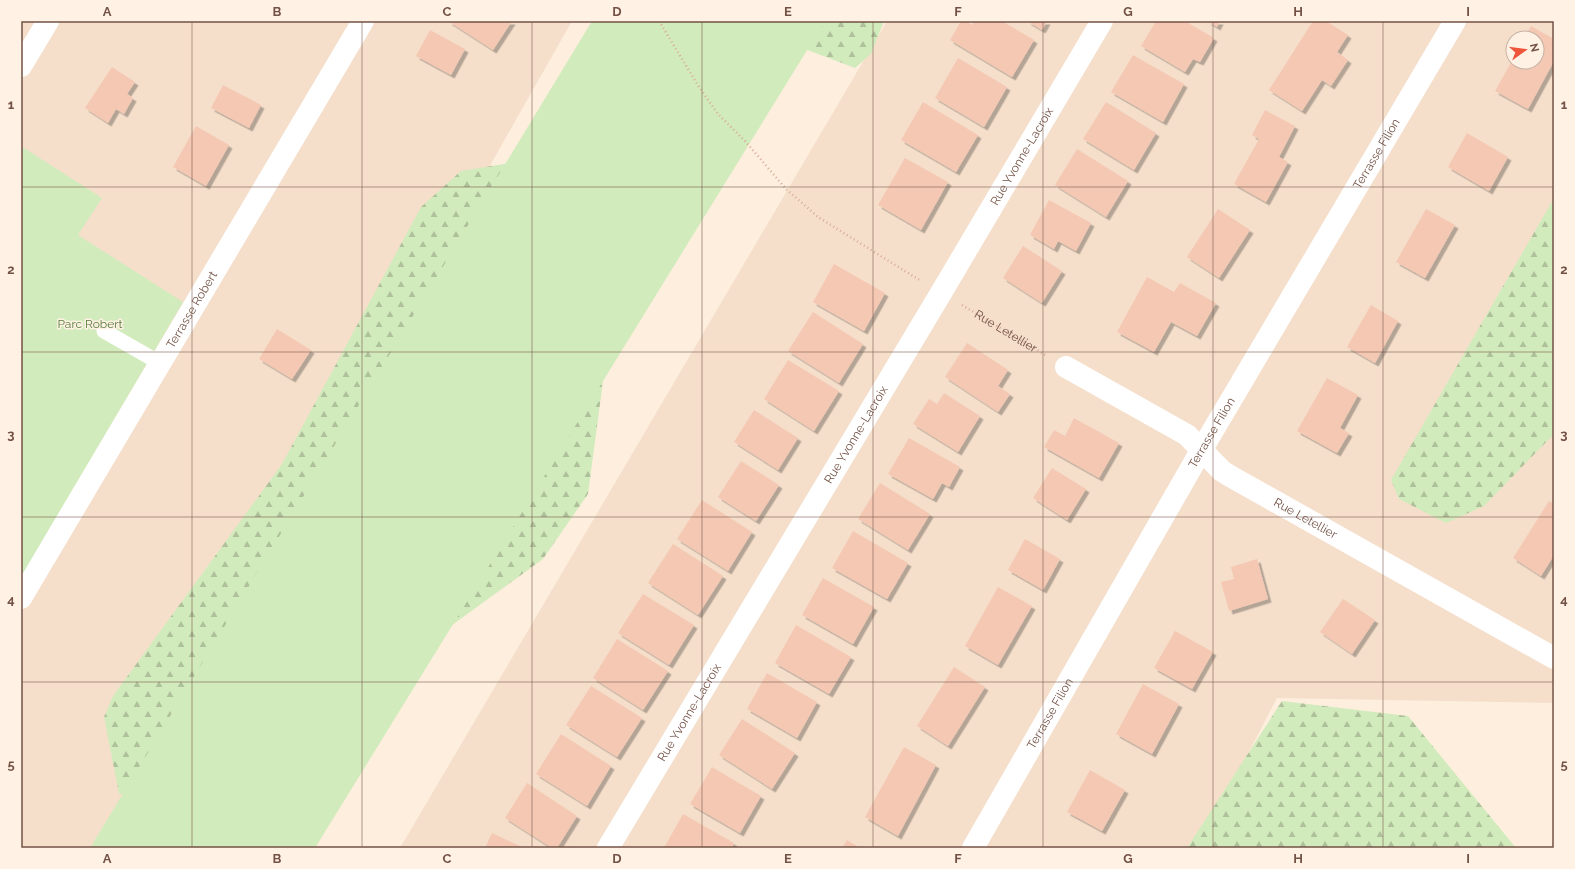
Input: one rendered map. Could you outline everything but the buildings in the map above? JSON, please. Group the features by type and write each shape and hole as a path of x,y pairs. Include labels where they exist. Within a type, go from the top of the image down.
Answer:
{"street":[{"path":"21,66 48,21"},
{"name":"Terrasse Robert","path":"21,598 363,21"},
{"name":"Rue Yvonne-Lacroix","path":"608,848 1102,21"},
{"name":"Terrasse Filion","path":"973,848 1202,449 1455,21"},
{"name":"Rue Letellier","path":"1058,362 1187,435 1222,471 1230,476 1554,658"}],"lane":[{"path":"104,331 160,363"}],"path":[{"path":"659,21 699,87 718,114 745,141 786,189 818,217 923,282"},
{"name":"Rue Letellier","path":"961,305 1058,362"}],"shaded area":[{"path":"21,21 572,21 103,848 21,848"},
{"path":"887,21 1554,21 1554,703 1277,698 1199,848 400,848"}],"green space":[{"path":"592,21 825,21 315,848 90,848"},
{"path":"731,21 884,21 871,54 855,68"},
{"path":"619,145 631,171 588,494 543,559 248,773 188,793 119,794 104,717 113,696 282,464 421,207 461,171"},
{"name":"Parc Robert","path":"21,146 102,198 78,235 183,302 21,578"},
{"path":"1554,198 1554,434 1484,506 1446,523 1399,499 1391,480"},
{"path":"1282,701 1408,716 1516,848 1187,848"}]}
